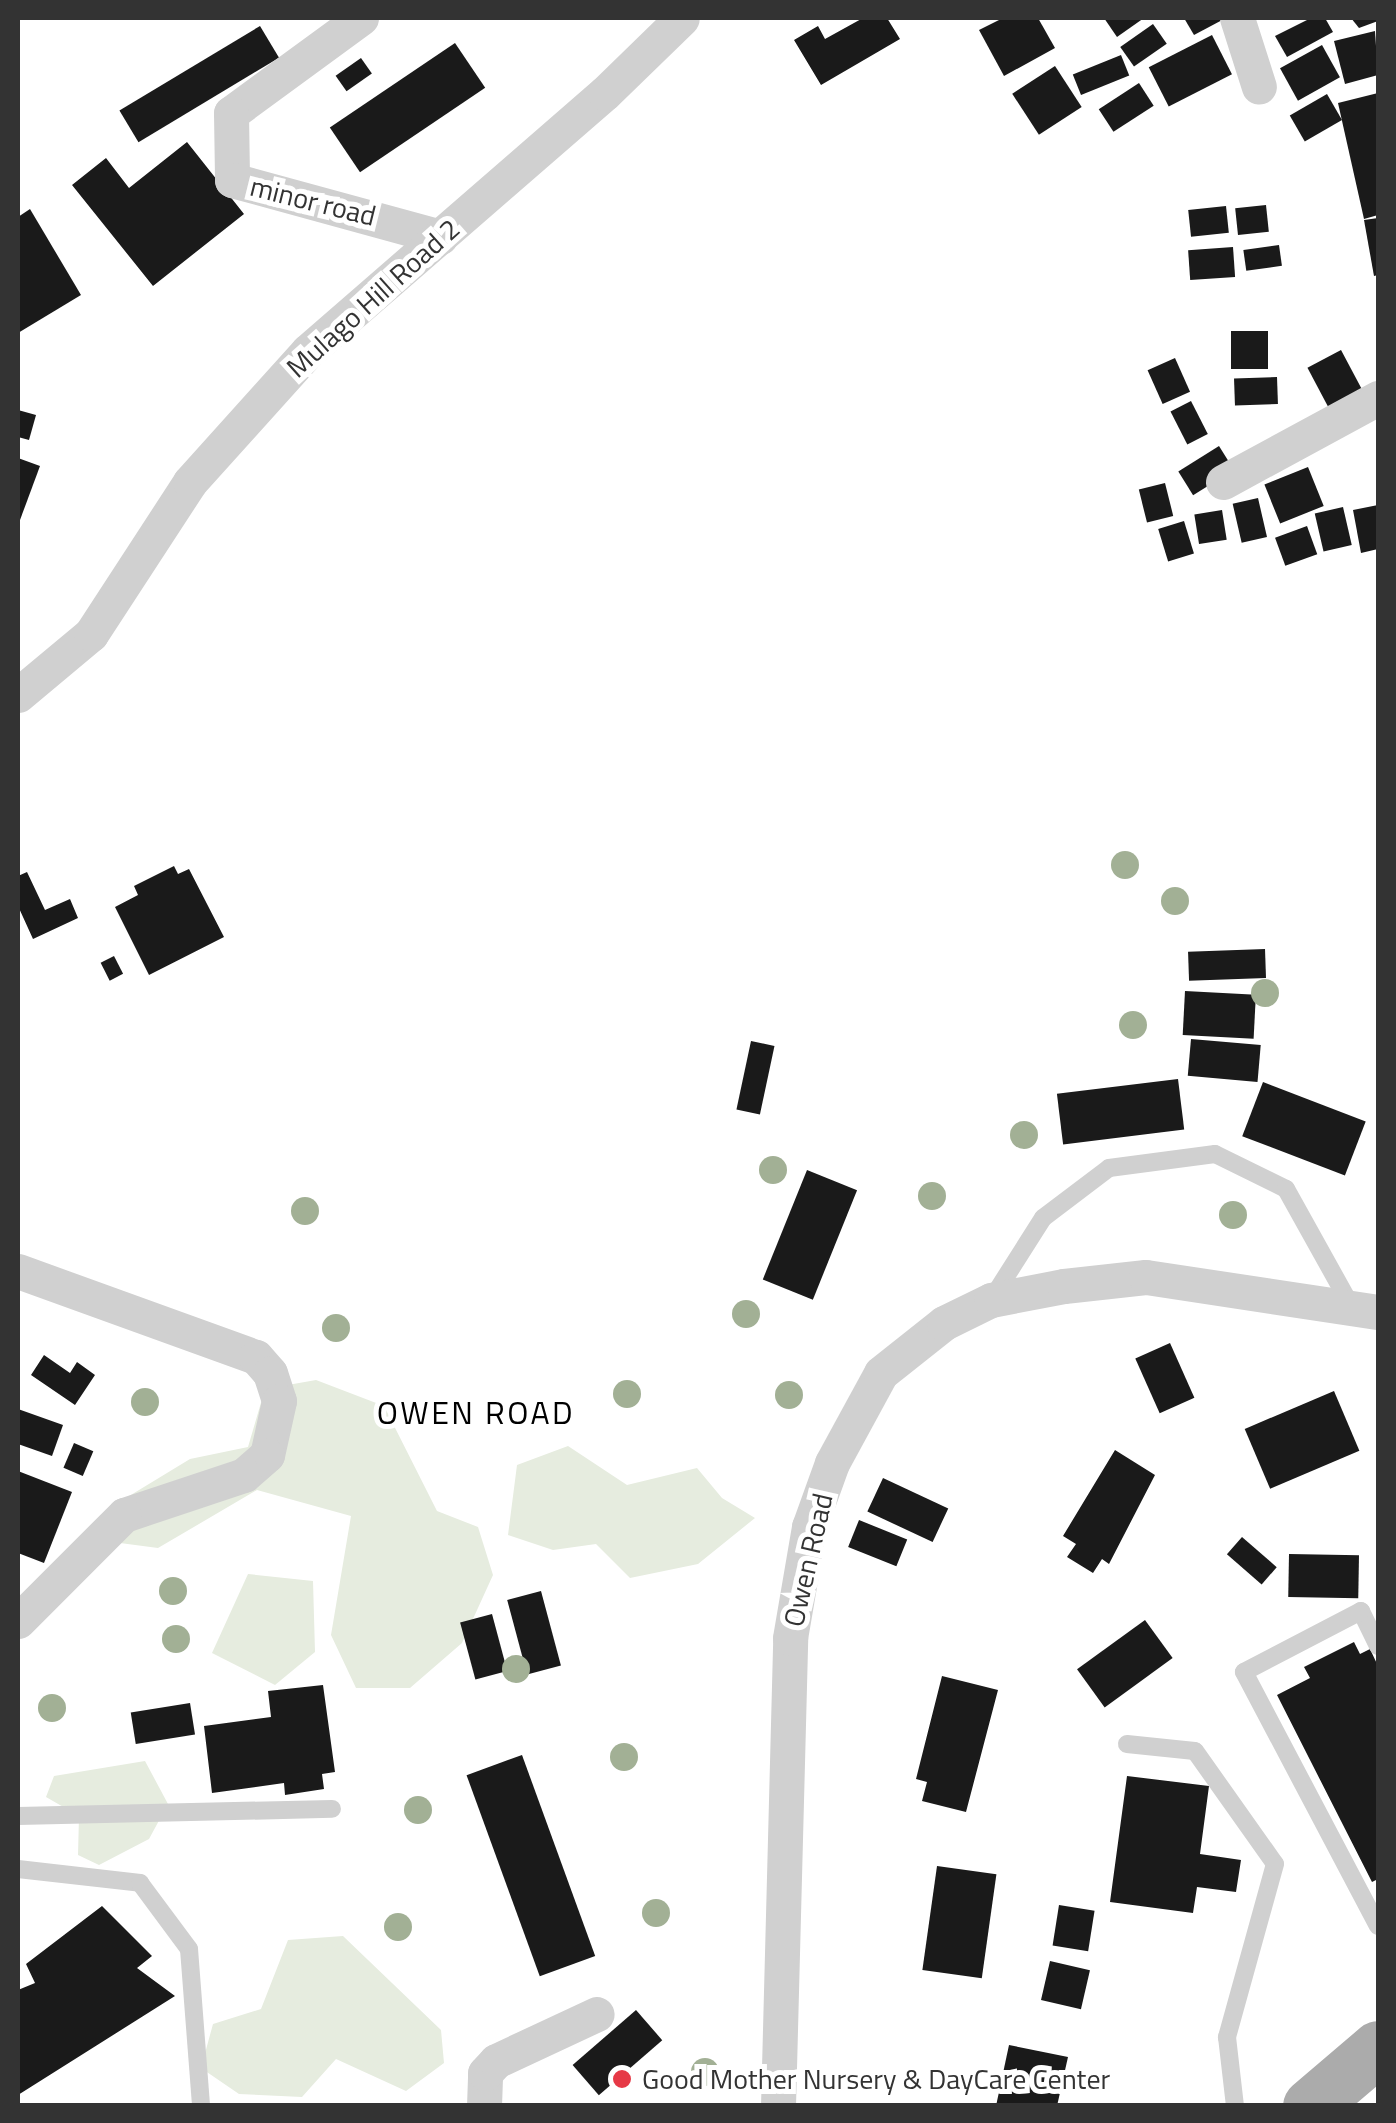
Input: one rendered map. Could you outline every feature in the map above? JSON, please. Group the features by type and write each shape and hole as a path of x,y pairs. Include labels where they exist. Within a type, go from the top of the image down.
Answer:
{"main road":[{"path":"1310,2106 1378,2048"}],"street":[{"name":"minor road","path":"360,18 231,113 232,180 440,236"},
{"name":"Mulago Hill Road 2","path":"18,694 91,634 190,482 308,351 682,18"},
{"path":"1238,18 1259,87"},
{"path":"1223,482 1378,398"},
{"path":"18,1271 256,1358 279,1401 267,1455 244,1475 124,1515 18,1620"},
{"name":"Owen Road","path":"778,2106 790,1638 809,1528 832,1464 881,1373 944,1322 991,1300 1146,1276 1365,1310"},
{"path":"484,2106 485,2073 496,2061 597,2014"}],"lane":[{"path":"991,1300 1043,1218 1109,1168 1215,1154 1286,1190 1365,1310"},
{"path":"1378,1646 1361,1611 1244,1672 1378,1926"},
{"path":"1128,1744 1196,1752 1275,1864 1228,2036 1236,2106"},
{"path":"18,1816 332,1809"},
{"path":"18,1869 140,1883 189,1949 201,2106"}],"shaded area":[{"path":"316,1380 384,1406 437,1511 478,1527 493,1575 462,1643 410,1688 356,1688 331,1635 351,1516 257,1490 158,1548 120,1543 116,1504 190,1459 248,1447 265,1389"},
{"path":"568,1446 627,1485 697,1468 722,1498 755,1518 698,1564 630,1578 596,1544 553,1550 508,1535 517,1465"},
{"path":"248,1574 313,1581 315,1652 275,1685 212,1653"},
{"path":"145,1761 168,1804 149,1839 99,1865 78,1855 79,1816 46,1797 54,1776"},
{"path":"343,1936 441,2030 444,2063 406,2091 336,2059 302,2097 239,2094 201,2068 213,2024 261,2009 288,1940"}],"building":[{"path":"863,18 887,18 900,39 821,85 794,40 818,26 825,39"},
{"path":"1003,18 1038,18 1055,48 1004,76 979,30"},
{"path":"1104,18 1144,18 1117,37"},
{"path":"1184,18 1226,18 1194,35"},
{"path":"1311,18 1325,18 1333,32 1287,57 1275,36"},
{"path":"1351,18 1378,18 1378,21 1359,28"},
{"path":"1153,24 1167,44 1134,67 1120,47"},
{"path":"260,26 279,58 138,142 119,110"},
{"path":"1375,31 1378,75 1345,84 1334,41"},
{"path":"1212,35 1232,74 1169,106 1149,67"},
{"path":"455,43 485,88 360,172 330,127"},
{"path":"1322,45 1340,77 1298,101 1280,68"},
{"path":"1121,55 1129,75 1081,95 1073,74"},
{"path":"361,58 372,74 347,91 336,76"},
{"path":"1055,66 1082,107 1039,135 1012,94"},
{"path":"1139,83 1154,106 1113,132 1099,109"},
{"path":"1378,93 1378,215 1364,219 1338,103"},
{"path":"1327,94 1342,120 1305,141 1290,116"},
{"path":"187,142 244,214 153,286 72,185 106,158 129,188"},
{"path":"1266,205 1269,232 1238,235 1235,208"},
{"path":"1226,206 1229,233 1191,237 1188,210"},
{"path":"30,209 81,295 18,333 18,217"},
{"path":"1378,218 1378,275 1374,276 1364,220"},
{"path":"1279,245 1282,266 1246,271 1243,250"},
{"path":"1233,247 1235,277 1190,280 1188,250"},
{"path":"1231,331 1268,331 1268,369 1231,369"},
{"path":"1341,350 1366,397 1332,415 1307,368"},
{"path":"1175,358 1190,392 1163,404 1148,370"},
{"path":"1277,377 1278,404 1235,405 1234,379"},
{"path":"1191,401 1208,434 1187,444 1171,411"},
{"path":"18,410 36,415 29,440 18,437"},
{"path":"1219,446 1234,470 1193,495 1178,471"},
{"path":"18,458 40,466 20,520 18,519"},
{"path":"1308,467 1324,506 1280,524 1264,485"},
{"path":"1165,483 1173,516 1147,523 1139,490"},
{"path":"1258,498 1267,537 1242,543 1233,504"},
{"path":"1378,505 1378,549 1361,553 1353,510"},
{"path":"1343,507 1352,545 1324,552 1315,514"},
{"path":"1222,510 1227,540 1199,544 1194,514"},
{"path":"1184,521 1194,554 1168,561 1158,529"},
{"path":"1307,526 1317,554 1285,566 1275,538"},
{"path":"174,866 178,874 189,869 224,937 149,975 115,907 138,895 134,886"},
{"path":"27,872 45,910 70,899 78,918 33,939 18,906 18,876"},
{"path":"1265,949 1266,978 1189,981 1188,952"},
{"path":"114,956 123,974 110,981 101,963"},
{"path":"1185,991 1256,995 1254,1039 1183,1035"},
{"path":"1191,1039 1261,1045 1258,1082 1188,1076"},
{"path":"751,1041 774,1046 760,1114 736,1109"},
{"path":"1178,1079 1184,1130 1063,1144 1057,1094"},
{"path":"1263,1082 1366,1121 1345,1176 1242,1136"},
{"path":"807,1170 857,1190 813,1300 763,1279"},
{"path":"1170,1343 1194,1398 1160,1413 1135,1358"},
{"path":"44,1355 70,1373 77,1362 95,1375 75,1405 31,1375"},
{"path":"1334,1391 1359,1451 1270,1489 1245,1429"},
{"path":"18,1409 63,1425 52,1456 18,1444"},
{"path":"74,1443 93,1451 83,1476 63,1468"},
{"path":"1115,1450 1155,1475 1109,1564 1102,1559 1093,1573 1067,1557 1076,1544 1063,1536"},
{"path":"18,1471 72,1492 44,1563 18,1553"},
{"path":"883,1478 948,1508 933,1542 867,1512"},
{"path":"859,1520 907,1539 896,1566 848,1547"},
{"path":"1242,1537 1277,1567 1262,1585 1227,1554"},
{"path":"1289,1554 1359,1555 1358,1598 1288,1597"},
{"path":"541,1591 561,1665 527,1674 507,1600"},
{"path":"492,1614 507,1671 475,1680 460,1623"},
{"path":"1145,1620 1173,1658 1105,1707 1077,1669"},
{"path":"1354,1642 1360,1654 1370,1649 1378,1666 1378,1879 1372,1882 1277,1695 1310,1678 1304,1667"},
{"path":"942,1676 998,1690 966,1812 922,1801 927,1782 916,1779"},
{"path":"323,1685 335,1772 322,1774 324,1789 285,1795 284,1783 212,1793 204,1726 271,1717 268,1691"},
{"path":"190,1703 195,1735 136,1744 131,1712"},
{"path":"522,1755 595,1956 540,1976 467,1775"},
{"path":"1127,1776 1209,1786 1200,1854 1241,1860 1236,1892 1197,1887 1193,1913 1110,1902"},
{"path":"937,1866 996,1874 982,1978 922,1970"},
{"path":"1059,1905 1095,1911 1088,1951 1053,1945"},
{"path":"102,1906 152,1956 137,1968 175,1996 18,2095 18,1990 35,1983 26,1964"},
{"path":"1050,1961 1090,1970 1081,2009 1041,2000"},
{"path":"636,2010 662,2040 599,2095 573,2065"},
{"path":"1009,2045 1068,2057 1057,2106 996,2106"}],"place":[{"name":"Good Mother Nursery & DayCare Center","path":"622,2079"}],"district":[{"name":"OWEN ROAD","path":"476,1412"}]}
